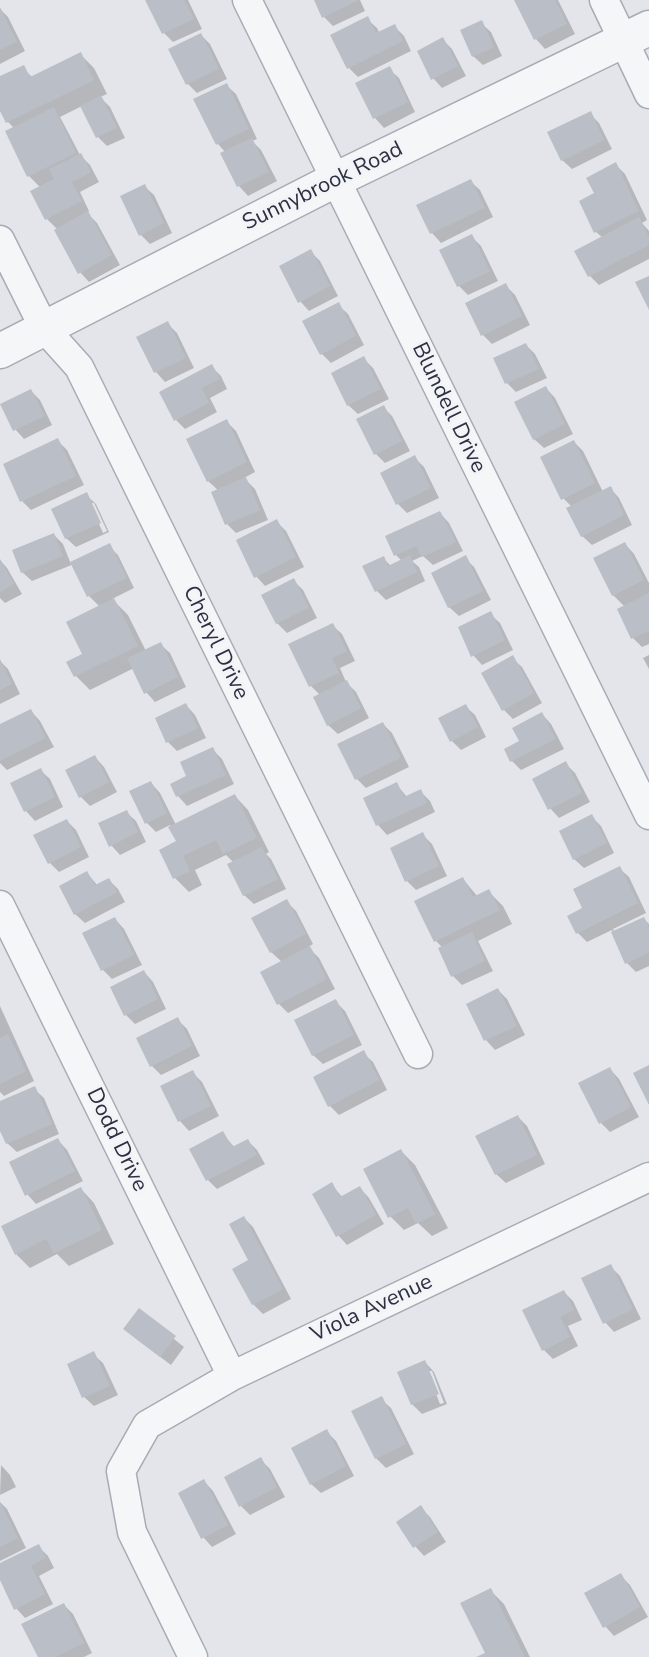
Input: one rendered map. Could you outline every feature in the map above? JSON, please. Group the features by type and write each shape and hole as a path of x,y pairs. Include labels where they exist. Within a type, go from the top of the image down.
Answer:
{"street":[{"name":"Blundell Drive","path":"247,0 649,815"},
{"path":"604,0 636,35 649,94"},
{"name":"Sunnybrook Road","path":"0,351 335,180 636,35"},
{"name":"Cheryl Drive","path":"0,240 44,328 79,367 418,1054"},
{"name":"Dodd Drive","path":"0,905 232,1376"},
{"name":"Viola Avenue","path":"193,1657 132,1532 121,1471 147,1425 232,1376 649,1177"}],"building":[{"path":"145,0 184,0 194,19 162,34"},
{"path":"314,0 359,0 322,18"},
{"path":"514,0 555,0 567,24 534,40"},
{"path":"0,7 17,42 0,50"},
{"path":"368,16 376,33 395,24 403,41 347,69 330,35"},
{"path":"482,20 494,47 472,57 460,30"},
{"path":"201,33 219,69 186,85 168,49"},
{"path":"443,37 458,66 431,80 417,51"},
{"path":"81,52 94,80 6,123 0,111 0,76 24,65 30,77"},
{"path":"390,66 408,102 373,119 355,83"},
{"path":"227,83 249,129 216,145 193,99"},
{"path":"101,95 117,128 96,138 80,106"},
{"path":"54,107 76,153 27,177 5,131"},
{"path":"591,111 604,140 561,161 547,132"},
{"path":"252,138 269,172 237,187 220,153"},
{"path":"81,153 91,172 72,182 82,201 45,220 30,191 54,179 49,169"},
{"path":"616,162 639,211 594,233 579,201 594,193 586,178"},
{"path":"471,179 485,208 430,234 416,205"},
{"path":"145,184 164,223 139,236 120,196"},
{"path":"88,211 112,255 78,274 54,230"},
{"path":"639,217 649,237 649,245 588,277 574,251"},
{"path":"472,234 490,271 457,287 439,250"},
{"path":"311,249 330,286 298,303 279,266"},
{"path":"649,276 649,310 635,282"},
{"path":"506,283 522,316 481,336 465,303"},
{"path":"339,302 356,336 320,355 302,321"},
{"path":"168,321 186,358 154,373 136,337"},
{"path":"526,343 539,369 505,384 493,358"},
{"path":"364,356 381,389 347,406 331,373"},
{"path":"212,364 220,379 202,388 209,403 174,421 159,392"},
{"path":"546,386 565,424 533,440 514,402"},
{"path":"31,389 45,416 13,431 0,404"},
{"path":"384,405 402,441 374,455 356,419"},
{"path":"227,419 247,462 207,482 186,439"},
{"path":"58,438 76,476 20,502 3,464"},
{"path":"574,440 595,483 561,500 540,457"},
{"path":"415,455 431,488 396,505 380,473"},
{"path":"246,477 260,510 225,525 211,492"},
{"path":"611,486 624,515 581,537 566,508"},
{"path":"87,492 101,523 65,539 51,509"},
{"path":"440,511 456,542 422,557 416,546 394,556 385,536"},
{"path":"277,519 296,557 254,578 236,540"},
{"path":"54,533 63,556 21,573 12,550"},
{"path":"625,542 644,580 612,596 593,558"},
{"path":"110,543 127,578 87,597 70,562"},
{"path":"410,555 417,572 375,592 362,566 384,556 388,566"},
{"path":"466,555 483,591 448,608 431,573"},
{"path":"0,559 14,584 0,592"},
{"path":"294,578 309,608 276,624 261,595"},
{"path":"649,593 649,631 631,639 617,609"},
{"path":"114,598 138,646 74,677 66,662 82,654 66,622"},
{"path":"491,611 505,640 471,657 458,627"},
{"path":"333,623 347,651 332,658 339,673 309,687 288,644"},
{"path":"161,642 178,677 144,694 127,658"},
{"path":"513,655 534,693 502,711 481,673"},
{"path":"0,659 12,684 0,690"},
{"path":"347,680 361,708 327,726 313,697"},
{"path":"186,703 198,728 166,743 155,718"},
{"path":"466,704 478,727 450,742 438,718"},
{"path":"31,709 46,738 0,761 0,724"},
{"path":"542,712 556,739 510,762 504,749 519,741 512,728"},
{"path":"383,722 401,758 355,780 337,744"},
{"path":"213,747 226,775 176,797 170,784 186,776 180,762"},
{"path":"95,755 109,782 79,798 65,770"},
{"path":"566,761 582,793 548,810 532,779"},
{"path":"41,768 55,797 24,812 10,783"},
{"path":"151,781 167,813 145,824 129,791"},
{"path":"397,782 404,797 421,789 427,803 376,826 363,798"},
{"path":"235,794 257,838 223,854 216,840 183,856 190,871 173,879 159,850 176,841 168,827"},
{"path":"127,810 138,832 109,847 98,823"},
{"path":"592,814 607,843 573,860 559,831"},
{"path":"67,819 81,847 48,864 33,835"},
{"path":"423,832 439,866 405,882 390,848"},
{"path":"262,847 278,879 243,896 227,864"},
{"path":"620,866 638,903 576,934 567,916 582,908 573,889"},
{"path":"87,871 95,885 109,878 117,892 74,915 59,886"},
{"path":"463,877 473,897 489,889 500,910 434,942 414,901"},
{"path":"287,899 306,934 270,953 251,918"},
{"path":"115,917 134,955 101,971 82,933"},
{"path":"644,917 649,927 649,953 625,964 611,932"},
{"path":"472,932 485,961 451,977 438,948"},
{"path":"310,946 327,979 277,1005 260,972"},
{"path":"144,970 158,999 124,1016 110,987"},
{"path":"498,988 517,1026 484,1041 466,1004"},
{"path":"336,999 354,1035 312,1056 294,1020"},
{"path":"178,1017 192,1046 150,1067 136,1038"},
{"path":"8,1034 26,1071 0,1084 0,1038"},
{"path":"364,1050 379,1080 328,1107 313,1077"},
{"path":"649,1065 649,1105 633,1073"},
{"path":"610,1067 631,1107 599,1124 578,1083"},
{"path":"193,1070 211,1106 178,1122 160,1086"},
{"path":"35,1086 52,1124 6,1144 0,1131 0,1101"},
{"path":"518,1115 537,1155 495,1175 475,1136"},
{"path":"223,1131 232,1147 248,1139 257,1155 206,1181 189,1149"},
{"path":"58,1138 75,1171 25,1196 9,1162"},
{"path":"401,1149 435,1214 416,1224 408,1208 388,1218 363,1169"},
{"path":"332,1182 340,1197 360,1186 376,1215 336,1237 312,1194"},
{"path":"81,1187 102,1230 54,1253 46,1239 15,1255 1,1226"},
{"path":"244,1216 283,1289 252,1305 232,1269 248,1260 229,1224"},
{"path":"611,1264 633,1309 603,1324 581,1278"},
{"path":"564,1290 574,1310 560,1317 570,1337 542,1351 522,1310"},
{"path":"139,1308 176,1336 160,1357 123,1329"},
{"path":"94,1351 110,1386 82,1398 67,1364"},
{"path":"425,1360 439,1394 411,1405 397,1372"},
{"path":"382,1396 406,1444 375,1459 351,1411"},
{"path":"327,1429 346,1466 310,1485 291,1448"},
{"path":"261,1457 277,1487 239,1507 224,1477"},
{"path":"204,1479 228,1525 201,1539 178,1493"},
{"path":"0,1502 18,1538 0,1547"},
{"path":"421,1505 438,1532 413,1548 396,1522"},
{"path":"39,1544 46,1558 31,1566 45,1594 14,1610 0,1580 0,1563"},
{"path":"621,1573 640,1607 603,1628 584,1593"},
{"path":"491,1588 525,1657 476,1657 485,1653 460,1603"},
{"path":"64,1603 84,1643 56,1657 38,1657 21,1624"}]}
